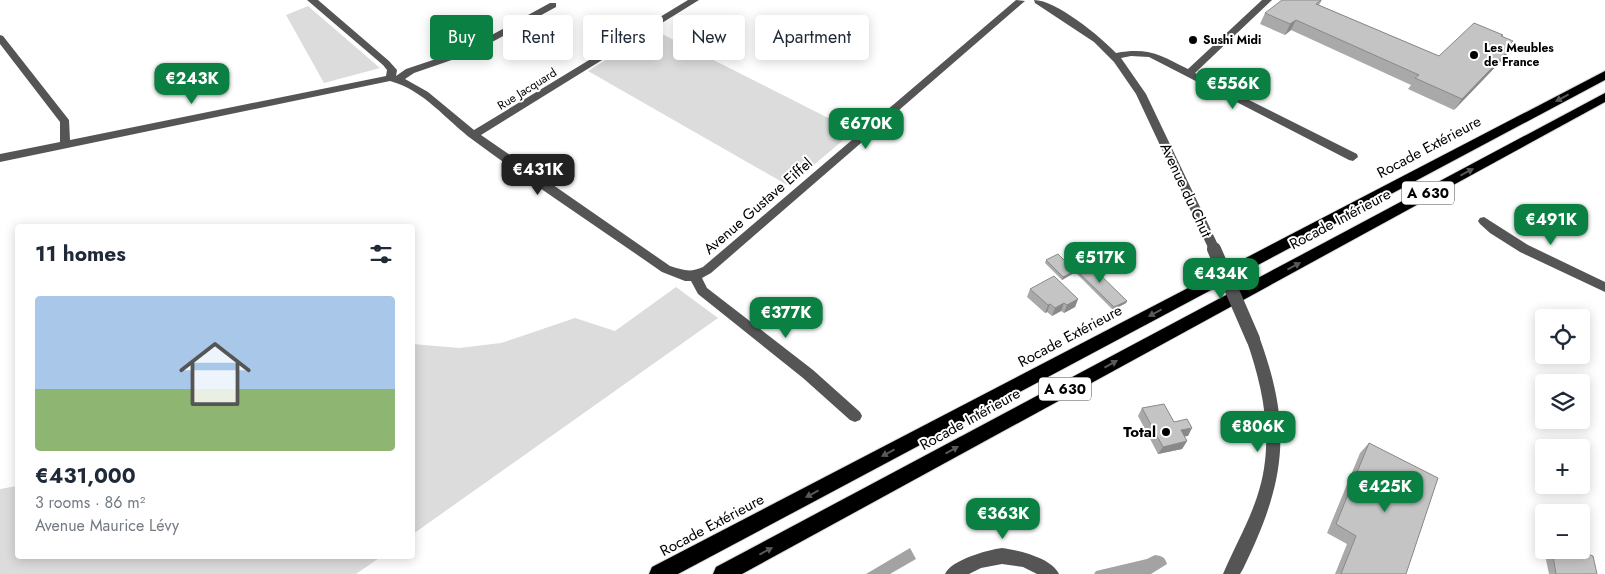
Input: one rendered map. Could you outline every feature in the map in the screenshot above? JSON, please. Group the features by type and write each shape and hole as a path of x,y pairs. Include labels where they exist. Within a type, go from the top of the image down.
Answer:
{"highway":[{"name":"Rocade Extérieure","path":"659,574 1605,75"},
{"name":"Rocade Intérieure","path":"723,574 1605,97"}],"street":[{"path":"312,0 386,62 392,70 394,78"},
{"name":"Rue Jacquard","path":"474,136 694,0"},
{"path":"1189,73 1267,0"},
{"path":"1019,1 1030,3 1039,1"},
{"name":"Avenue Gustave Eiffel","path":"696,276 706,270 1019,1"},
{"name":"Avenue du Chut","path":"1039,1 1082,27 1114,56 1141,94 1254,339 1269,388 1273,431 1272,460 1270,480 1235,571"},
{"path":"0,158 394,78 469,51 553,5"},
{"path":"0,38 65,122 64,144"},
{"path":"1114,56 1138,53 1151,54 1353,157"},
{"path":"394,78 412,85 474,136 666,269 685,276 696,276 702,292 808,374 855,416"},
{"path":"1484,221 1492,229 1526,248 1605,288"},
{"path":"953,574 974,562 1002,556 1024,559 1051,574"}],"shaded area":[{"path":"308,6 380,68 324,83 286,15"},
{"path":"663,35 673,40 673,60 713,60 854,131 789,186 588,71 606,60 663,60"},
{"path":"676,287 718,318 415,533 415,344 459,348 501,343 575,318 615,331"},
{"path":"15,486 15,559 378,559 356,574 0,574 0,489"},
{"path":"910,548 916,559 890,574 866,574"},
{"path":"1155,555 1163,557 1167,564 1151,574 1094,574 1096,571 1147,559"}],"building":[{"name":"Les Meubles de France","path":"1282,0 1321,0 1316,4 1439,56 1474,23 1513,41 1508,46 1512,47 1462,99 1415,78 1419,75 1296,20 1290,24 1265,13"},
{"path":"1058,254 1075,271 1063,277 1046,260"},
{"path":"1087,262 1127,301 1114,307 1074,268"},
{"path":"1054,276 1078,299 1067,305 1064,303 1055,308 1050,304 1048,305 1030,289"},
{"path":"1164,404 1174,422 1187,419 1192,428 1181,430 1187,441 1163,447 1142,408"},
{"path":"1369,443 1438,478 1406,574 1341,574 1356,536 1336,524"},
{"path":"1590,555 1593,556 1597,574 1556,574 1554,559 1590,559"}],"place":[{"name":"Sushi Midi","path":"1193,40"},
{"name":"Les Meubles de France","path":"1474,55"},
{"name":"Total","path":"1166,432"}]}
